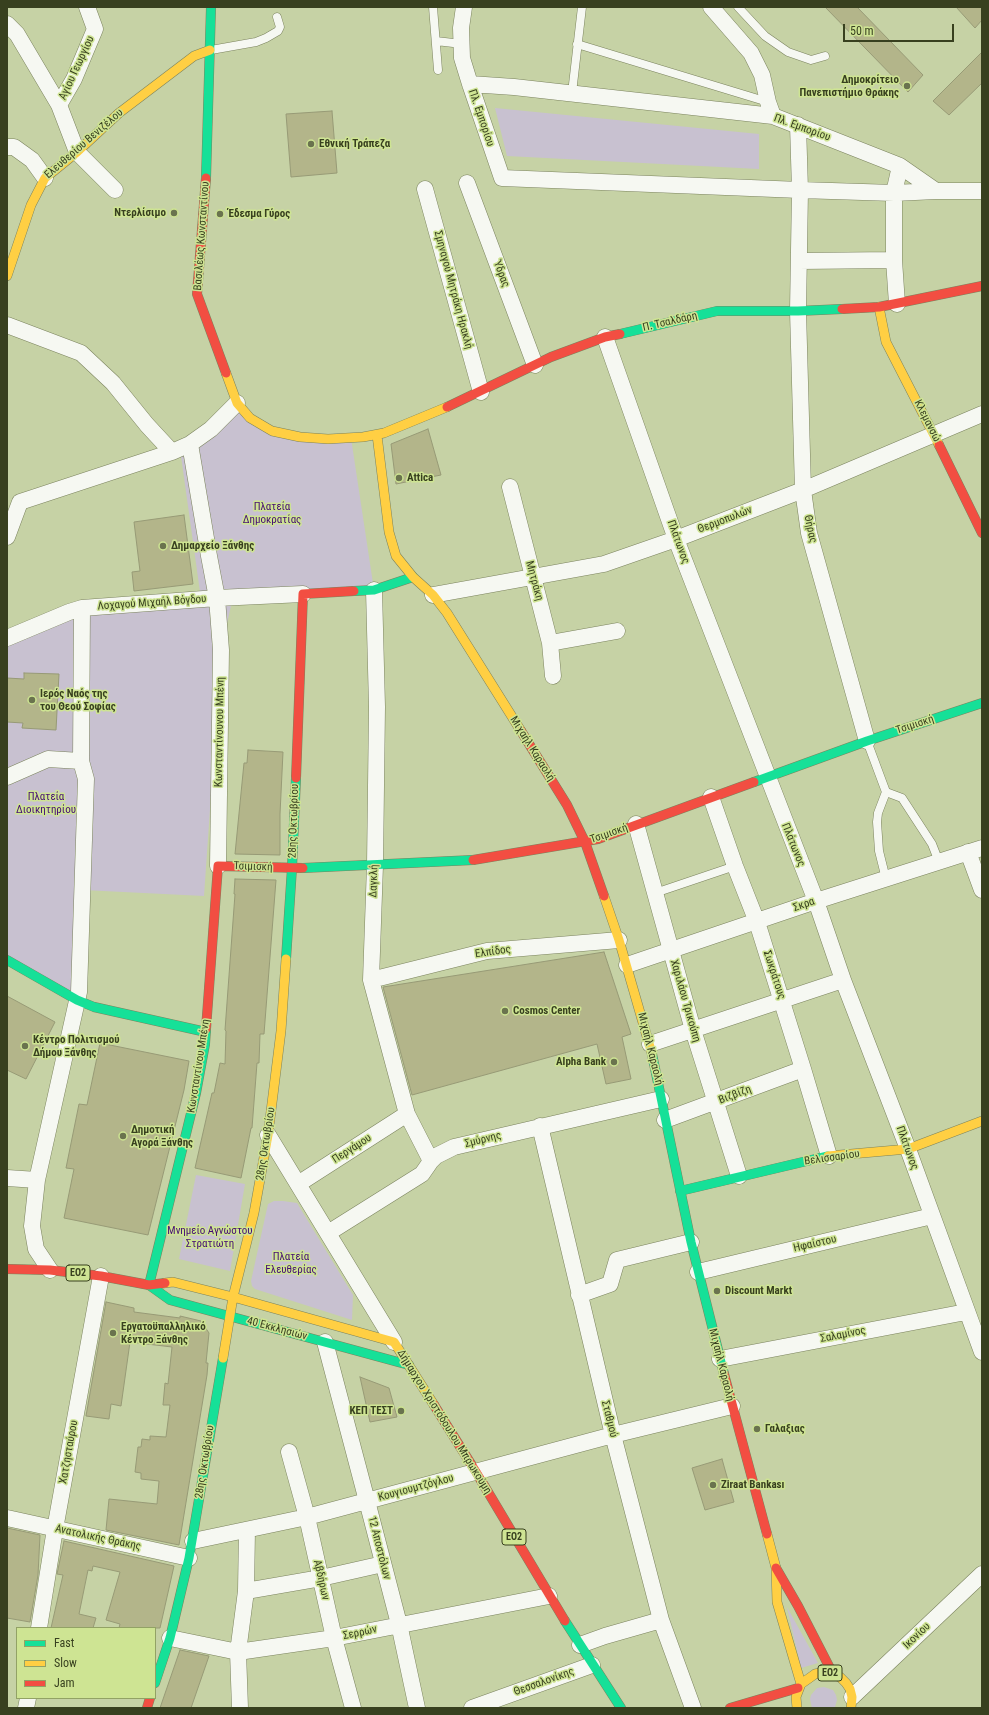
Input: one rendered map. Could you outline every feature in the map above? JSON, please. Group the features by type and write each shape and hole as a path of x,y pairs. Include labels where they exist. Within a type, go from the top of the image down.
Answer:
{"main road":[{"name":"Βασιλέως Κωνσταντίνου","path":"212,7 205,198 197,294 237,403 250,418 272,431 300,437 351,438 377,435"},
{"name":"Ελευθερίου Βενιζέλου","path":"7,276 31,205 44,178 77,152 119,113 194,56 210,50"},
{"name":"Π. Τσαλδάρη","path":"377,435 434,413 481,392 535,365 605,337 717,311 798,311 879,307 982,286"},
{"name":"Κλεμανσώ","path":"879,307 886,342 982,532"},
{"name":"Μιχαήλ Καραολή","path":"377,435 392,549 413,577 433,595 459,631 567,805 585,842 619,940 650,1044 698,1272 732,1406 776,1568 777,1602 800,1686 796,1697 797,1708"},
{"path":"303,594 374,590 413,577"},
{"name":"28ης Οκτωβρίου","path":"156,1680 170,1638 193,1541 229,1316 254,1213 268,1135 281,1031 292,868 303,594"},
{"name":"Τσιμισκή","path":"218,866 292,868 477,860 585,842 598,839 867,741 982,703"},
{"name":"Κωνσταντίνου Μπένη","path":"149,1285 196,1093 201,1044 206,1032 218,866"},
{"path":"7,960 76,1009 103,1010 206,1032"},
{"name":"Βελισσαρίου","path":"680,1191 828,1156 908,1149 982,1121"},
{"name":"40 Εκκλησιών","path":"7,1269 50,1270 101,1276 149,1285 172,1282 233,1297 394,1342"},
{"name":"40 Εκκλησιών","path":"149,1285 170,1300 409,1365"},
{"name":"Δήμαρχου Χριστόδουλου Μπρωκούμη","path":"394,1342 476,1472 549,1596 621,1708"},
{"name":"Μιχαήλ Καραολή","path":"776,1568 798,1606 833,1674"},
{"name":"ΕΟ2","path":"730,1708 800,1686 808,1678 815,1674 824,1672 840,1677 846,1683 854,1703"}],"street":[{"name":"Αγίου Γεωργίου","path":"59,106 74,79 95,29 87,7"},
{"path":"464,7 461,28 462,58 470,84"},
{"path":"711,7 751,53 762,75 771,109"},
{"path":"7,24 16,34 59,106 77,152 114,190"},
{"name":"Πλ. Εμπορίου","path":"936,191 900,166 798,125 771,109 572,94 514,87 470,84 502,178 894,193 982,191"},
{"name":"Θήρας","path":"798,125 800,190 798,311 803,490 810,533 867,741"},
{"path":"7,147 14,147 32,160 44,178"},
{"path":"897,304 894,260 894,193 900,166"},
{"name":"Ύδρας","path":"467,183 535,365"},
{"name":"Σμηναγού Μητράκη Ηρακλή","path":"425,188 481,392"},
{"path":"799,261 894,260"},
{"path":"7,325 81,353 113,383 147,425 172,452"},
{"name":"Πλάτωνος","path":"605,337 676,539 767,778 816,901 843,980 908,1149 966,1312 982,1352"},
{"path":"7,537 20,502 172,452 190,444 211,429 237,403"},
{"name":"Θερμοπυλών","path":"433,595 604,564 676,539 803,490 982,414"},
{"name":"Κωνσταντίνουνου Μπένη","path":"190,444 209,556 218,598 222,650 218,866"},
{"name":"Μητράκη","path":"510,487 550,643 553,676"},
{"name":"Δαγκλή","path":"374,590 377,707 375,865 371,980 407,1114 431,1161"},
{"name":"Λοχαγού Μιχαήλ Βόγδου","path":"7,638 82,608 218,598 303,594"},
{"path":"50,1270 36,1249 33,1238 32,1216 37,1180 76,1009 79,986 86,779 81,761 82,608"},
{"path":"550,643 617,631"},
{"path":"7,777 48,759 81,761"},
{"name":"Σωκράτους","path":"711,797 735,866 757,922 803,1069 828,1156"},
{"name":"Χαριλάου Τρικούπη","path":"636,824 693,1030 739,1176"},
{"path":"975,850 982,890"},
{"name":"Σκρα","path":"627,965 816,901 975,850"},
{"name":"Ελπίδος","path":"371,980 487,951 619,940"},
{"path":"650,1044 843,980"},
{"name":"Βιζβίζη","path":"665,1120 716,1103 803,1069"},
{"name":"Σμύρνης","path":"328,1233 422,1174 436,1156 454,1147 661,1098"},
{"name":"Περγάμου","path":"298,1184 407,1114"},
{"name":"Σταθμού","path":"540,1126 613,1435 661,1620 693,1708"},
{"name":"Δήμαρχου Χριστόδουλου Μπρωκούμη","path":"268,1135 394,1342"},
{"path":"8,1175 37,1180"},
{"name":"Ηφαίστου","path":"698,1272 932,1216"},
{"path":"579,1295 610,1284 617,1260 691,1242"},
{"name":"Χατζησταύρου","path":"39,1627 55,1528 101,1276"},
{"name":"Σαλαμίνος","path":"720,1359 966,1312"},
{"name":"12 Αποστόλων","path":"325,1342 383,1564 417,1708"},
{"name":"Κουγιουμτζόγλου","path":"193,1541 306,1517 613,1435 732,1406"},
{"name":"Αβδήρων","path":"289,1452 321,1578 334,1638 353,1708"},
{"name":"Ανατολικής Θράκης","path":"7,1518 189,1558"},
{"path":"240,1708 238,1652 246,1591 248,1530"},
{"path":"246,1591 321,1578 383,1564"},
{"name":"Ικονίου","path":"854,1703 982,1574"},
{"name":"Σερρών","path":"170,1638 238,1652 334,1638 398,1624 549,1596"},
{"path":"580,1645 612,1633 661,1620"},
{"name":"Θεσσαλονίκης","path":"472,1708 592,1665"}],"lane":[{"path":"432,7 438,70"},
{"path":"572,94 582,7"},
{"path":"738,7 765,36 788,52 811,60 825,56"},
{"path":"210,50 256,42 266,38 278,31 280,26 277,17"},
{"path":"436,41 462,44"},
{"path":"577,44 771,109"},
{"path":"867,741 886,792 878,813 877,822 879,851 886,879"},
{"path":"886,792 902,798 932,844 940,862"},
{"path":"655,893 735,866"}],"green space":[{"path":"495,108 759,134 759,169 507,156"},
{"path":"237,403 272,431 351,438 374,590 233,597 221,650 204,896 83,890 77,1000 7,962 7,639 82,608 201,599 180,449"},
{"name":"Μνημείο Αγνώστου Στρατιώτη","path":"196,1175 245,1184 230,1271 179,1259"},
{"name":"Πλατεία Ελευθερίας","path":"274,1201 297,1203 353,1295 352,1320 255,1289 252,1286 251,1281 268,1204"},
{"path":"787,1607 818,1663 801,1668"},
{"path":"824,1687 833,1690 836,1695 837,1700 835,1707 812,1708 810,1699 811,1695 817,1688"}],"building":[{"path":"825,7 857,7 923,75 908,92"},
{"path":"956,7 982,7 982,20 975,28"},
{"path":"982,52 982,83 949,115 933,101"},
{"name":"Εθνική Τράπεζα","path":"332,111 337,173 291,177 286,114"},
{"path":"428,429 441,475 396,484 391,444"},
{"name":"Δημαρχείο Ξάνθης","path":"184,515 193,584 134,591 132,572 140,571 134,522"},
{"name":"Ιερός Ναός της του Θεού Σοφίας","path":"24,673 59,674 56,730 22,728 23,723 7,722 7,678 24,679"},
{"path":"248,750 283,752 280,855 235,854 244,763 247,763"},
{"path":"235,879 276,880 264,1034 260,1034 259,1063 257,1063 252,1128 241,1178 195,1168 220,1063 225,1064 225,1030"},
{"name":"Cosmos Center","path":"604,952 631,1034 622,1037 631,1079 606,1084 597,1044 412,1095 383,987"},
{"name":"Κέντρο Πολιτισμού Δήμου Ξάνθης","path":"7,996 55,1022 26,1079 7,1070"},
{"name":"Δημοτική Αγορά Ξάνθης","path":"100,1043 189,1061 184,1090 148,1235 64,1218 74,1169 66,1168 79,1104 87,1105"},
{"path":"106,1302 134,1308 134,1312 180,1318 180,1316 201,1321 209,1333 206,1363 208,1363 207,1375 179,1545 106,1530 109,1499 157,1504 159,1481 141,1479 141,1473 135,1472 138,1447 141,1447 142,1439 150,1440 150,1436 166,1437 170,1405 163,1405 165,1383 168,1384 172,1347 130,1342 121,1406 111,1404 109,1419 86,1416"},
{"path":"360,1377 389,1388 397,1417 370,1422"},
{"name":"Ziraat Bankası","path":"722,1459 734,1502 705,1510 692,1468"},
{"path":"7,1528 40,1535 38,1575 30,1622 7,1618"},
{"path":"64,1541 174,1566 160,1628 119,1627 120,1624 106,1620 120,1572 93,1566 92,1571 88,1570 79,1614 96,1618 93,1627 51,1627 63,1575 57,1574"},
{"path":"180,1650 209,1656 191,1708 160,1708"}],"traffic: fast":[{"path":"206,178 211,7"},
{"path":"620,334 717,311 798,311 842,309"},
{"path":"354,591 374,590 413,577"},
{"path":"754,782 867,741 982,703"},
{"path":"286,959 296,778"},
{"path":"303,868 473,860"},
{"path":"7,960 77,1000 94,1007 206,1032"},
{"path":"149,1285 196,1093 205,1044 206,1029"},
{"path":"652,1054 691,1242 724,1374"},
{"path":"680,1191 828,1156"},
{"path":"149,1285 170,1300 409,1365"},
{"path":"156,1680 170,1638 189,1558 223,1358"},
{"path":"565,1621 621,1708"}],"traffic: slow":[{"path":"7,276 31,205 45,178 77,152 119,113 194,56 210,50"},
{"path":"879,307 886,342 939,445"},
{"path":"226,373 237,403 250,418 272,431 300,437 328,439 363,437 384,433 447,407"},
{"path":"377,435 389,532 396,556 413,577 433,595 447,613 521,731"},
{"path":"604,896 619,940 652,1054"},
{"path":"233,1297 254,1213 268,1135 281,1031 286,959"},
{"path":"828,1156 908,1149 982,1121"},
{"path":"165,1283 173,1282 233,1297 394,1342 434,1405"},
{"path":"223,1358 233,1297"},
{"path":"767,1534 776,1568 777,1602 801,1684"},
{"path":"797,1708 796,1697 801,1684 815,1674 824,1672 840,1677 846,1683 850,1689 852,1697 851,1708"}],"traffic: jam":[{"path":"206,178 197,294 226,373"},
{"path":"842,309 879,307 982,286"},
{"path":"447,407 551,357 605,337 620,334"},
{"path":"939,445 982,533"},
{"path":"296,778 303,594 354,591"},
{"path":"521,731 567,805 585,842 604,896"},
{"path":"473,860 598,839 754,782"},
{"path":"206,1029 218,866 303,868"},
{"path":"7,1269 50,1270 101,1276 149,1285 165,1283"},
{"path":"724,1374 767,1534"},
{"path":"434,1405 565,1621"},
{"path":"776,1568 798,1606 833,1674"},
{"path":"730,1708 798,1688"},
{"path":"147,1708 150,1699"}],"place":[{"name":"Δημοκρίτειο Πανεπιστήμιο Θράκης","path":"907,86"},
{"name":"Εθνική Τράπεζα","path":"311,144"},
{"name":"Ντερλίσιμο","path":"174,213"},
{"name":"Έδεσμα Γύρος","path":"220,214"},
{"name":"Attica","path":"399,478"},
{"name":"Δημαρχείο Ξάνθης","path":"163,546"},
{"name":"Ιερός Ναός της του Θεού Σοφίας","path":"32,700"},
{"name":"Cosmos Center","path":"505,1011"},
{"name":"Κέντρο Πολιτισμού Δήμου Ξάνθης","path":"25,1046"},
{"name":"Alpha Bank","path":"614,1062"},
{"name":"Δημοτική Αγορά Ξάνθης","path":"123,1136"},
{"name":"Discount Markt","path":"717,1291"},
{"name":"Εργατοϋπαλληλικό Κέντρο Ξάνθης","path":"113,1333"},
{"name":"ΚΕΠ ΤΕΣΤ","path":"401,1411"},
{"name":"Γαλαξιας","path":"757,1429"},
{"name":"Ziraat Bankası","path":"713,1485"}],"park label":[{"name":"Πλατεία Δημοκρατίας","path":"272,513"},
{"name":"Πλατεία Διοικητηρίου","path":"46,803"}]}
